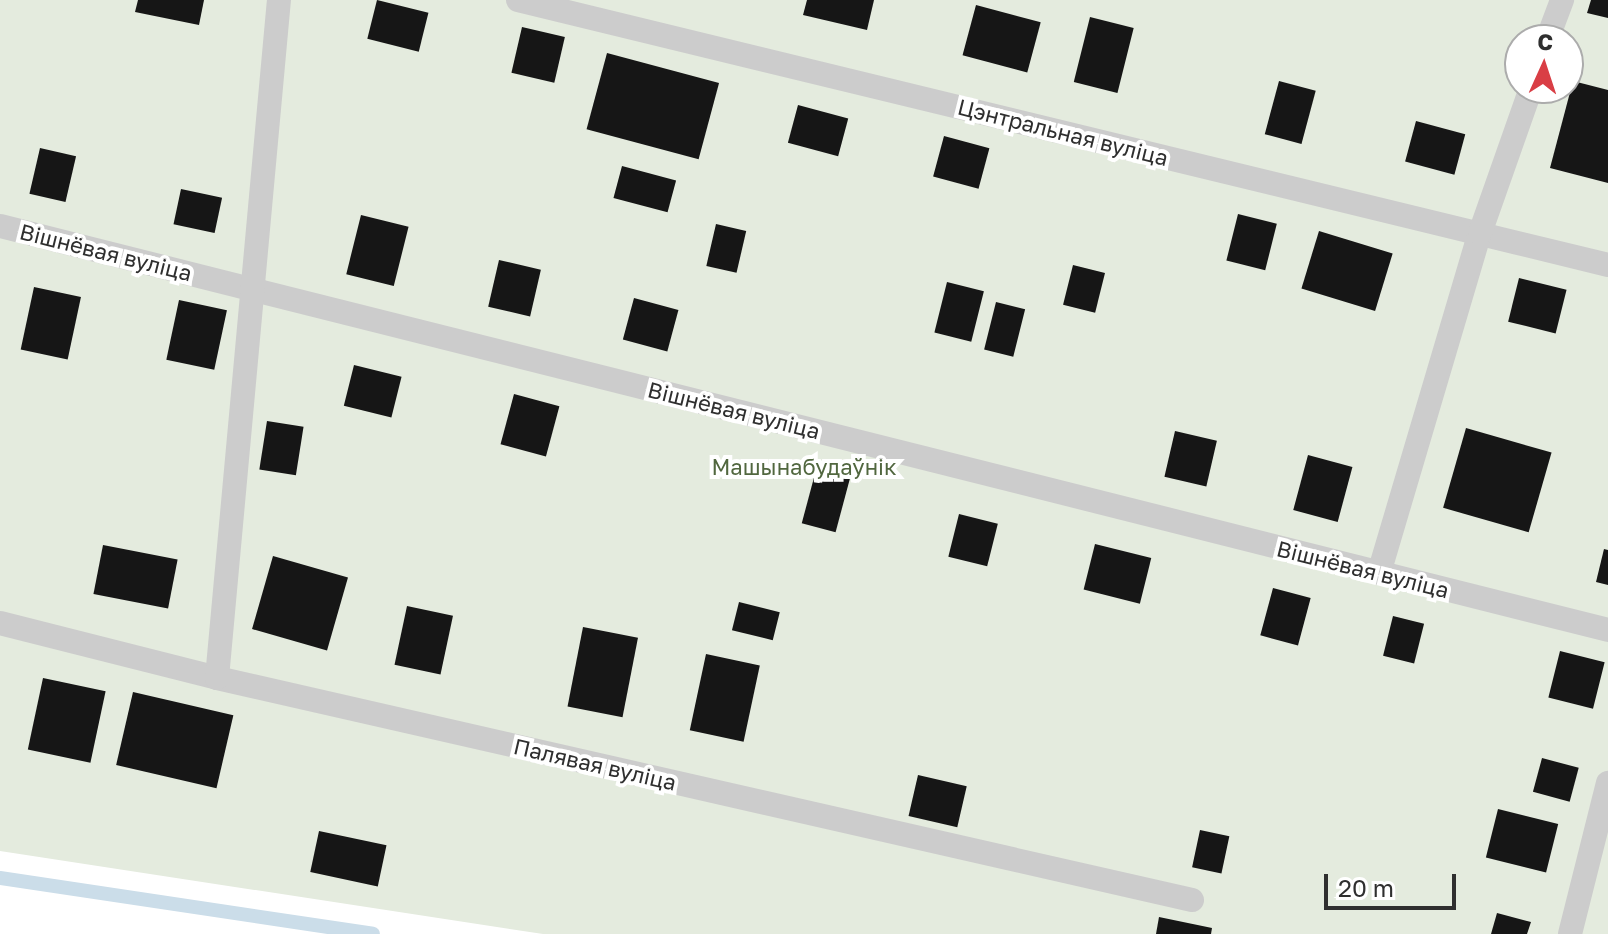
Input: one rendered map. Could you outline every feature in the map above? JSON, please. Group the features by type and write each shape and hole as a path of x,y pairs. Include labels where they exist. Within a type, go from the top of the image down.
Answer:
{"lane":[{"path":"217,678 279,0"},
{"name":"Цэнтральная вуліца","path":"518,0 1608,265"},
{"path":"1553,24 1562,0"},
{"path":"1379,573 1480,233 1525,104"},
{"name":"Вішнёвая вуліца","path":"0,226 1608,630"},
{"name":"Палявая вуліца","path":"0,623 217,678 1192,900"},
{"path":"1570,934 1608,783"}],"green space":[{"name":"Машынабудаўнік","path":"0,0 1608,0 1608,934 543,934 0,851"}],"building":[{"path":"138,0 204,0 199,25 135,12"},
{"path":"377,0 428,13 419,52 367,39"},
{"path":"807,0 874,0 867,30 803,15"},
{"path":"1591,0 1608,0 1608,18 1587,13"},
{"path":"976,5 1041,22 1027,73 963,55"},
{"path":"1090,17 1134,28 1117,93 1074,82"},
{"path":"522,27 565,37 554,83 511,73"},
{"path":"607,53 719,83 699,159 587,129"},
{"path":"1279,81 1316,91 1301,144 1265,134"},
{"path":"1584,84 1608,90 1608,183 1550,168 1567,104 1584,104"},
{"path":"798,105 848,118 838,156 788,143"},
{"path":"1416,121 1465,134 1454,175 1405,162"},
{"path":"944,136 989,148 979,189 933,177"},
{"path":"40,148 76,156 65,202 29,194"},
{"path":"622,166 676,180 668,212 613,198"},
{"path":"181,189 222,198 215,233 174,224"},
{"path":"1238,214 1277,224 1265,270 1226,261"},
{"path":"361,215 409,227 394,286 346,274"},
{"path":"716,224 746,231 737,273 706,266"},
{"path":"1319,231 1393,254 1375,311 1301,288"},
{"path":"499,260 541,270 530,316 488,307"},
{"path":"1073,265 1105,273 1095,313 1063,305"},
{"path":"1519,278 1567,290 1556,334 1508,322"},
{"path":"947,282 984,291 971,342 934,332"},
{"path":"34,287 81,297 68,360 21,350"},
{"path":"634,298 678,310 667,351 623,340"},
{"path":"179,300 227,310 214,370 166,360"},
{"path":"996,302 1025,309 1013,357 984,350"},
{"path":"354,365 402,377 391,418 344,406"},
{"path":"514,394 559,406 546,456 501,444"},
{"path":"267,421 304,427 296,475 259,469"},
{"path":"1466,428 1552,453 1529,532 1443,508"},
{"path":"1175,431 1217,441 1206,486 1164,477"},
{"path":"1308,455 1352,467 1338,522 1293,510"},
{"path":"816,470 850,479 836,532 802,523"},
{"path":"959,514 998,524 987,566 948,557"},
{"path":"1095,544 1151,558 1140,604 1084,590"},
{"path":"103,545 178,560 168,609 93,594"},
{"path":"1604,549 1608,550 1608,585 1596,582"},
{"path":"273,556 348,577 327,651 252,629"},
{"path":"1273,588 1311,598 1298,645 1260,635"},
{"path":"739,602 780,612 773,640 732,630"},
{"path":"407,606 453,616 440,674 395,665"},
{"path":"1393,616 1424,624 1414,664 1383,656"},
{"path":"583,627 638,638 623,717 568,707"},
{"path":"1560,651 1605,662 1593,709 1548,698"},
{"path":"706,654 760,665 744,742 690,730"},
{"path":"43,678 106,691 90,763 28,749"},
{"path":"133,692 233,715 216,788 116,765"},
{"path":"1542,758 1579,768 1570,802 1533,792"},
{"path":"918,775 967,786 957,827 909,816"},
{"path":"1498,809 1558,824 1546,873 1486,858"},
{"path":"1200,830 1229,836 1221,873 1192,867"},
{"path":"319,831 386,845 378,886 310,872"},
{"path":"1497,913 1531,922 1527,934 1491,934"},
{"path":"1159,917 1212,928 1211,934 1156,934"}],"waterway":[{"path":"0,878 373,934"}]}
